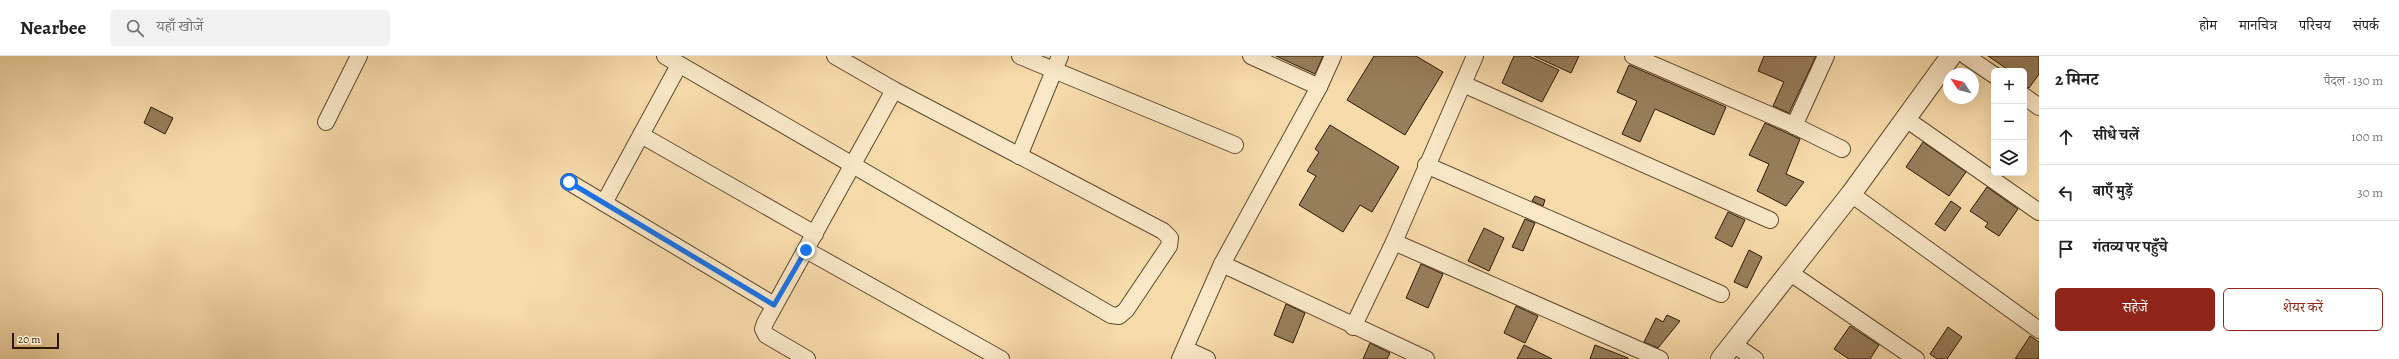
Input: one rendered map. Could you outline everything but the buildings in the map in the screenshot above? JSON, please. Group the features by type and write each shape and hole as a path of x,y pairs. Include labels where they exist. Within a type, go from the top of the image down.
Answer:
{"street":[{"path":"326,122 359,56"},
{"path":"604,203 640,135 672,60 852,166 1111,315 1119,316 1126,310 1169,246 1170,238 1163,231 894,90 835,56"},
{"path":"1020,56 1057,63 1234,145"},
{"path":"1251,56 1319,86"},
{"path":"1207,359 1183,354 1222,264 1319,86 1333,56"},
{"path":"1353,327 1394,242 1426,165 1475,56"},
{"path":"1633,56 1794,126 1842,149"},
{"path":"1794,126 1826,56"},
{"path":"1755,359 1727,351 1851,194 1951,56"},
{"path":"1966,56 1991,73"},
{"path":"1019,156 1057,63"},
{"path":"1463,84 1770,220"},
{"path":"808,359 766,335 763,330 774,305 894,90"},
{"path":"2027,98 2039,106"},
{"path":"1906,119 2039,212"},
{"path":"640,135 815,234"},
{"path":"1426,165 1721,294"},
{"path":"569,182 774,305"},
{"path":"1851,194 2039,330"},
{"path":"1394,242 1660,359"},
{"path":"806,250 1002,359"},
{"path":"1222,264 1353,327 1426,359"},
{"path":"1790,272 1916,359"}],"route":[{"path":"569,182 774,305 806,250"}]}
